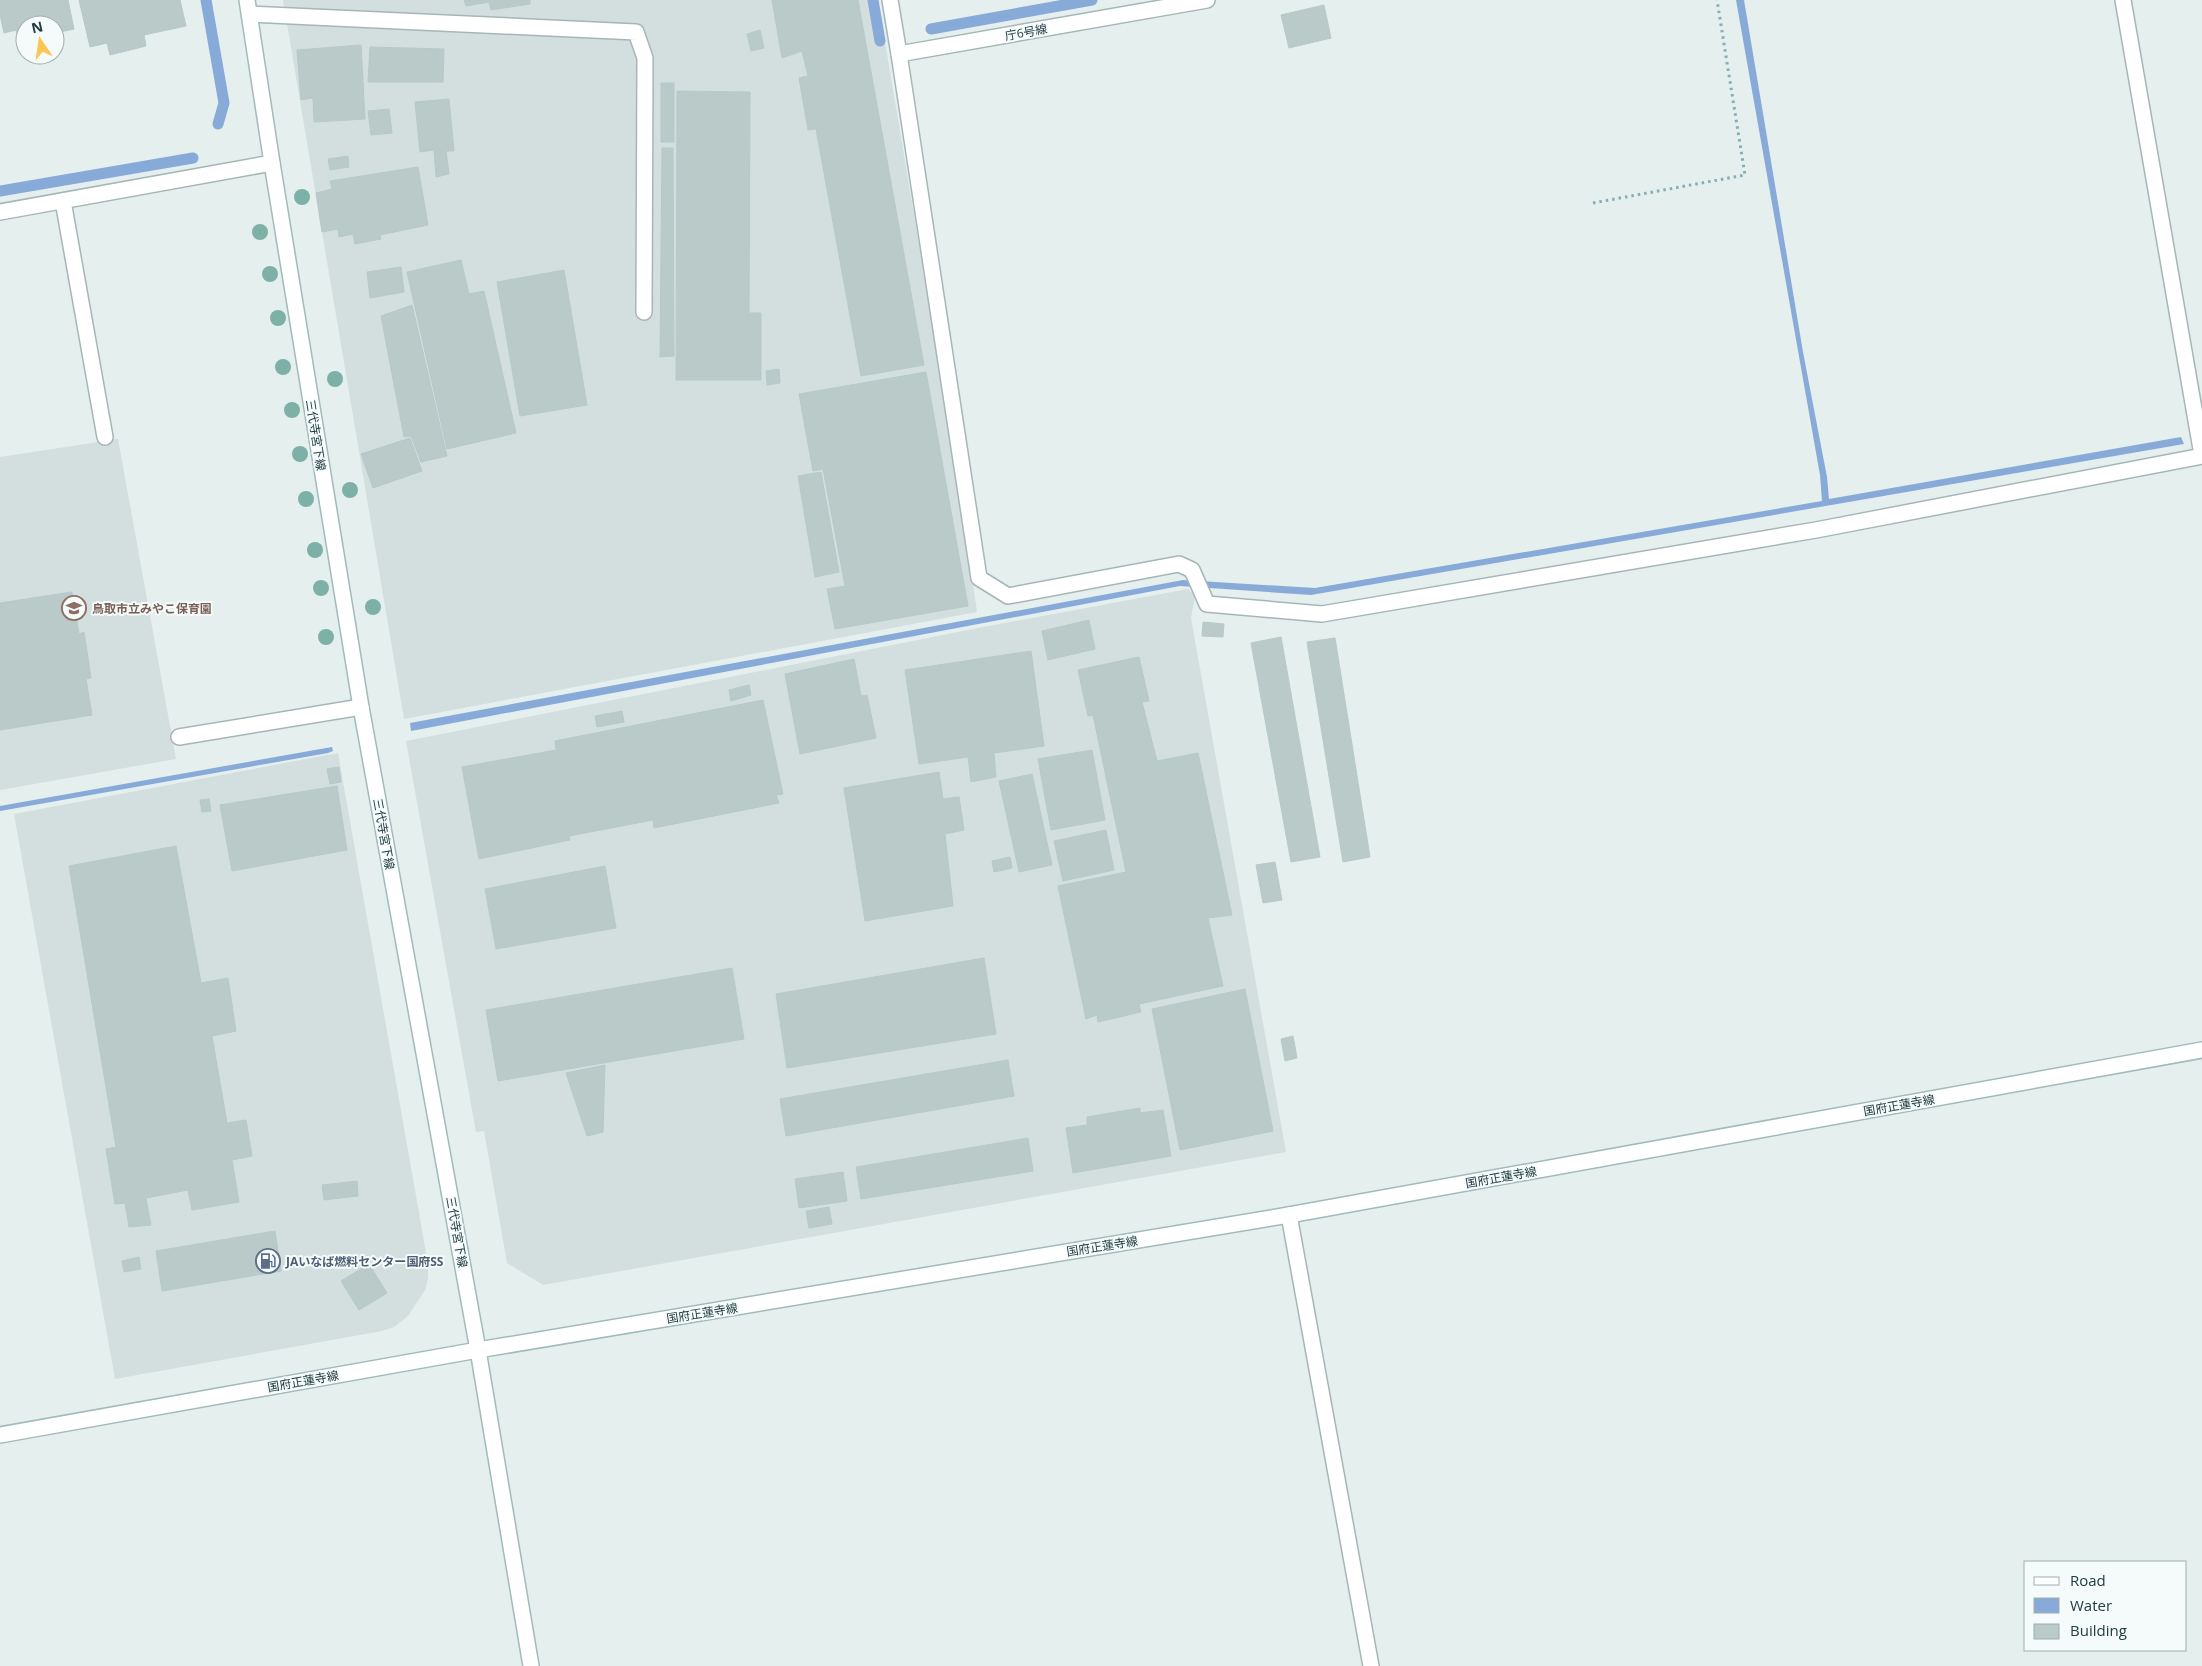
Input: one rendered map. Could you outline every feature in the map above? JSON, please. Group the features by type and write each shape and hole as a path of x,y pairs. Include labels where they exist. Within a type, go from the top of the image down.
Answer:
{"main road":[{"path":"890,0 979,578 1008,596 1179,564 1192,570 1207,604 1322,614 1816,530 2202,456 2123,0"},
{"name":"庁6号線","path":"899,54 1207,0"},
{"path":"249,7 636,32 645,58 644,312"},
{"name":"三代寺宮下線","path":"249,7 272,162 361,707 478,1350 531,1666"},
{"path":"0,212 272,162"},
{"path":"63,201 105,437"},
{"path":"179,737 361,707"},
{"name":"国府正蓮寺線","path":"0,1435 478,1350 1289,1215 2202,1050"},
{"path":"1289,1215 1371,1666"}],"path":[{"path":"1593,203 1745,175 1717,0"}],"shaded area":[{"path":"283,0 878,0 959,483 977,612 404,719"},
{"name":"鳥取市立みやこ保育園","path":"118,439 176,759 0,790 0,457"},
{"path":"1188,589 1195,596 1191,618 1286,1152 543,1285 507,1263 484,1131 476,1132 406,741 978,628"},
{"path":"338,753 428,1264 428,1278 425,1290 408,1316 394,1327 382,1331 115,1379 14,814"}],"water":[{"path":"1736,0 1744,0 1803,352 1827,477 1829,499 2181,437 2184,444 1311,595 1180,586 411,731 410,723 1183,580 1315,588 1822,501 1820,475"},
{"path":"332,747 333,751 328,753 0,811 0,806"}],"building":[{"path":"0,0 68,0 74,29 65,31 65,15 15,15 15,30 4,33 0,15"},
{"path":"79,0 180,0 186,26 144,35 146,46 110,55 107,43 90,47"},
{"path":"464,0 530,0 530,4 491,10 489,2 466,6"},
{"path":"772,0 858,0 924,365 861,376 816,129 808,130 799,78 808,76 802,51 782,58"},
{"path":"1324,5 1331,38 1289,48 1281,15"},
{"path":"760,30 764,48 751,51 747,34"},
{"path":"361,45 365,119 314,122 313,98 301,100 297,50"},
{"path":"370,47 444,49 443,82 368,82"},
{"path":"661,83 674,83 674,142 661,142"},
{"path":"677,91 750,92 749,313 761,313 761,380 676,380"},
{"path":"449,99 454,151 446,151 449,174 436,177 434,150 420,152 415,102"},
{"path":"389,109 392,133 371,135 368,111"},
{"path":"662,148 673,148 674,356 660,357"},
{"path":"348,156 349,167 330,170 328,159"},
{"path":"418,167 428,225 380,235 381,239 355,244 353,234 339,237 338,229 322,232 316,193 332,189 330,181"},
{"path":"461,260 469,294 484,291 516,433 447,449 407,272"},
{"path":"401,267 404,292 370,298 367,272"},
{"path":"564,270 587,405 520,416 497,282"},
{"path":"412,305 447,456 421,462 411,436 404,437 381,316"},
{"path":"779,369 780,383 767,385 766,371"},
{"path":"926,372 968,606 835,629 827,589 845,586 823,469 813,471 799,394"},
{"path":"410,438 422,471 373,488 361,454"},
{"path":"821,472 839,572 815,577 798,476"},
{"path":"72,592 79,634 84,632 91,678 86,679 92,715 0,730 0,603"},
{"path":"1089,620 1095,649 1048,660 1042,631"},
{"path":"1203,622 1224,624 1223,637 1202,636"},
{"path":"1281,637 1320,857 1291,862 1251,643"},
{"path":"1335,638 1370,857 1343,862 1307,642"},
{"path":"1031,651 1044,746 994,753 996,777 971,782 968,757 919,764 905,670"},
{"path":"1139,657 1149,701 1142,702 1157,761 1198,753 1232,915 1208,918 1223,986 1139,1004 1141,1012 1098,1022 1097,1015 1086,1019 1058,886 1126,872 1093,715 1088,716 1078,670"},
{"path":"854,659 861,696 867,695 876,738 800,754 785,674"},
{"path":"749,685 751,695 731,701 729,690"},
{"path":"763,700 783,794 776,795 779,803 654,828 653,820 569,836 570,840 479,859 462,767 556,750 555,741"},
{"path":"622,711 624,722 597,727 595,716"},
{"path":"1092,750 1105,820 1051,830 1038,759"},
{"path":"339,767 341,782 330,784 327,769"},
{"path":"939,772 943,799 959,797 964,830 945,834 953,906 865,921 844,788"},
{"path":"1032,774 1052,865 1019,872 999,781"},
{"path":"337,786 347,850 232,871 220,805"},
{"path":"209,799 211,811 202,812 200,800"},
{"path":"1106,830 1114,870 1063,881 1054,841"},
{"path":"176,846 201,983 228,978 236,1031 212,1036 227,1123 246,1120 252,1156 232,1160 239,1202 192,1210 188,1190 146,1198 151,1225 129,1227 125,1203 115,1204 106,1149 116,1147 69,866"},
{"path":"1010,857 1012,868 994,872 992,861"},
{"path":"1275,862 1282,900 1263,903 1256,865"},
{"path":"605,866 616,928 496,949 485,889"},
{"path":"984,958 996,1034 787,1068 776,994"},
{"path":"732,968 744,1039 498,1081 486,1010"},
{"path":"1245,989 1273,1131 1180,1150 1152,1009"},
{"path":"1293,1036 1297,1058 1285,1061 1281,1039"},
{"path":"1008,1060 1014,1096 786,1136 780,1099"},
{"path":"605,1065 603,1132 587,1136 566,1073"},
{"path":"1140,1108 1140,1113 1163,1110 1171,1156 1073,1173 1066,1128 1087,1125 1087,1117"},
{"path":"1028,1138 1033,1171 861,1199 856,1167"},
{"path":"843,1172 847,1201 799,1208 795,1179"},
{"path":"357,1181 358,1196 324,1200 322,1185"},
{"path":"829,1207 832,1224 809,1228 806,1211"},
{"path":"275,1231 281,1271 162,1291 156,1251"},
{"path":"139,1257 141,1269 124,1272 122,1261"},
{"path":"369,1264 387,1293 359,1310 341,1281"}],"waterway":[{"path":"206,0 224,103 218,124"},
{"path":"873,0 880,41"},
{"path":"931,29 1092,0"},
{"path":"0,191 193,158"}],"place":[{"name":"鳥取市立みやこ保育園","path":"74,608"},
{"name":"JAいなば燃料センター国府SS","path":"268,1261"}]}
